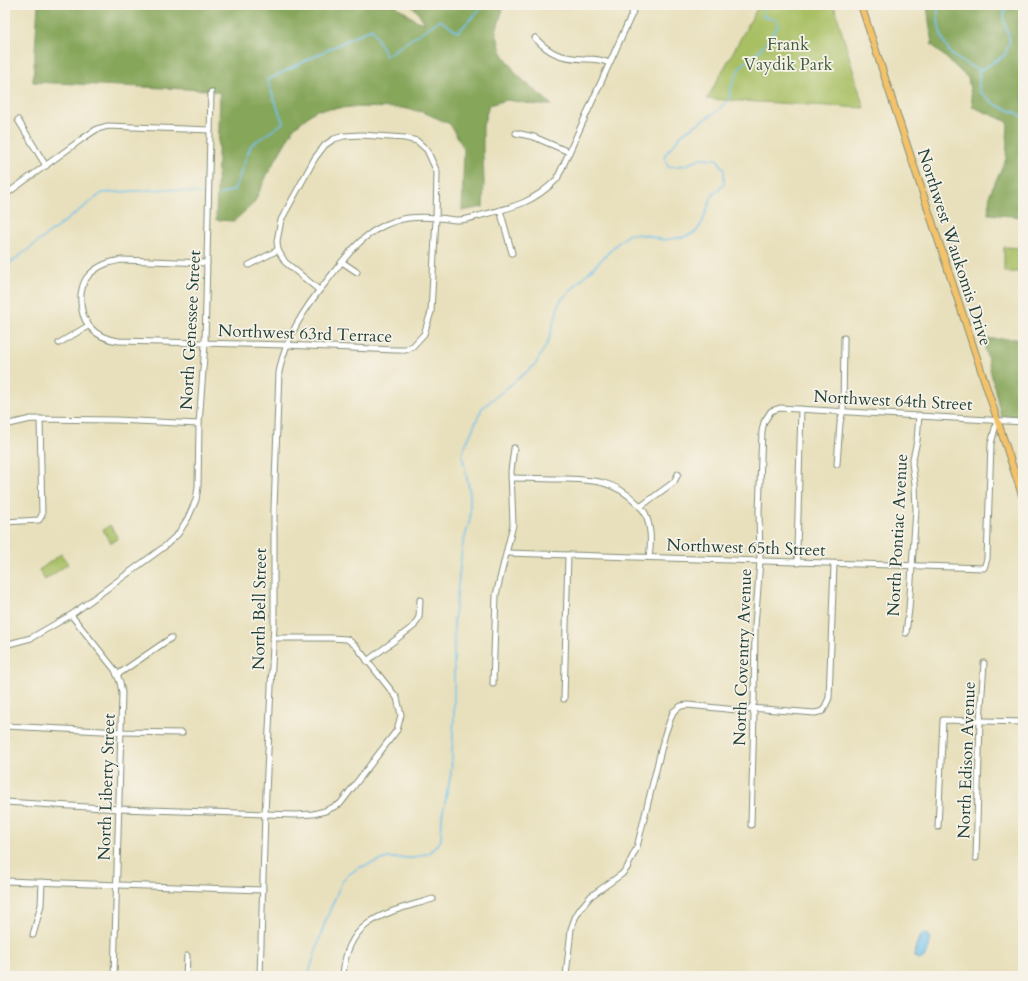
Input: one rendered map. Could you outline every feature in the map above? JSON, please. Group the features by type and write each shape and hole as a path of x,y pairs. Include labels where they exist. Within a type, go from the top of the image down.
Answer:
{"main road":[{"name":"Northwest Waukomis Drive","path":"861,5 1023,498"}],"street":[{"path":"516,133 530,136 569,152 636,5"},
{"path":"535,38 544,48 563,57 596,59 609,63"},
{"name":"North Genessee Street","path":"5,645 31,638 71,615 169,543 178,534 194,506 198,487 199,424 205,343 211,92"},
{"path":"18,120 46,166"},
{"path":"5,195 97,129 108,126 210,130"},
{"name":"Northwest 63rd Terrace","path":"88,326 102,336 114,341 286,345 406,350 413,346 424,334 431,312 437,172 427,150 417,141 405,138 361,135 344,136 334,139 325,145 315,158 281,220 277,241 278,250"},
{"name":"North Bell Street","path":"260,976 265,814 274,624 274,509 279,372 286,345 299,320 319,290 357,243 382,226 414,216 459,220 523,204 536,197 557,179 569,152"},
{"path":"500,210 512,253"},
{"path":"249,265 278,250 285,262 319,290"},
{"path":"59,343 88,326 82,314 82,287 88,276 98,267 109,262 122,260 207,263"},
{"path":"342,262 356,272"},
{"path":"837,464 841,416 843,411 844,338"},
{"name":"Northwest 64th Street","path":"766,418 771,410 780,408 1023,422"},
{"path":"798,563 797,550 801,409"},
{"name":"North Pontiac Avenue","path":"906,633 910,609 916,510 915,484 912,463 917,440 919,415"},
{"name":"North Coventry Avenue","path":"751,825 754,713 751,708 754,703 755,626 760,561 759,512 762,431 766,418"},
{"path":"5,425 31,419 116,420 199,424"},
{"path":"5,522 39,520 42,515 40,419"},
{"name":"Northwest 65th Street","path":"507,553 984,568 987,559 991,444 997,420"},
{"path":"493,684 496,595 513,525 511,478 514,448"},
{"path":"640,507 674,482 678,474"},
{"path":"511,478 590,480 605,483 625,492 640,507 647,517 650,544 649,557"},
{"path":"564,699 568,555"},
{"path":"566,976 570,929 575,918 591,896 622,874 627,868 637,847 665,734 673,712 676,708 688,706 746,711 751,708 815,713 823,711 829,698 834,564"},
{"path":"367,661 414,626 419,617 420,600"},
{"name":"North Liberty Street","path":"71,615 115,670 122,693 120,809 114,976"},
{"path":"117,676 171,638"},
{"path":"5,802 120,809 265,814 313,814 325,811 340,804 397,730 401,715 397,698 356,646 347,639 273,638"},
{"name":"North Edison Avenue","path":"976,858 980,721 984,663"},
{"path":"938,827 943,720 1023,722"},
{"path":"5,726 182,734"},
{"path":"5,880 263,890"},
{"path":"33,936 41,905 42,882"},
{"path":"343,976 343,967 348,950 357,935 368,924 385,913 433,900"},
{"path":"186,976 187,956"}],"green space":[{"path":"38,5 395,5 417,21 425,23 417,11 410,5 504,5 496,32 501,51 517,75 552,105 538,105 507,100 489,105 483,126 483,207 462,211 464,149 450,124 423,112 402,108 353,107 316,110 294,128 268,173 254,203 234,221 216,220 220,93 208,90 33,82"},
{"name":"Frank Vaydik Park","path":"759,5 834,5 864,108 707,99"},
{"path":"927,5 1023,5 1023,217 988,214 990,193 1006,159 1008,122 973,107 968,78 932,45"},
{"path":"1004,247 1023,248 1023,272 1004,272"},
{"path":"983,339 1023,339 1023,417 1001,416"},
{"path":"110,525 118,538 111,543 103,530"},
{"path":"61,554 68,564 45,580 39,570"}],"water":[{"path":"923,933 929,935 930,942 927,953 919,960 914,956 914,953 918,941"}],"waterway":[{"path":"219,195 234,190 251,145 283,123 267,80 372,28 386,56 440,20 458,32 484,5"},
{"path":"308,976 325,922 343,879 358,868 388,858 413,858 429,853 441,840 442,816 451,774 454,717 454,623 462,548 470,519 470,494 462,453 482,408 535,365 548,342 560,301 618,243 629,234 646,235 663,240 684,237 696,232 702,223 712,196 724,184 724,169 717,159 701,158 686,165 668,167 664,156 683,133 713,114 729,100 732,85 740,67 758,52 779,24 773,18 763,17 763,12 767,5"},
{"path":"937,5 940,29 949,52 979,71"},
{"path":"1005,5 1004,20 1010,41 1005,55 979,71 979,91 996,105 1017,113 1023,117"},
{"path":"5,267 102,193 169,189 201,194"}]}
